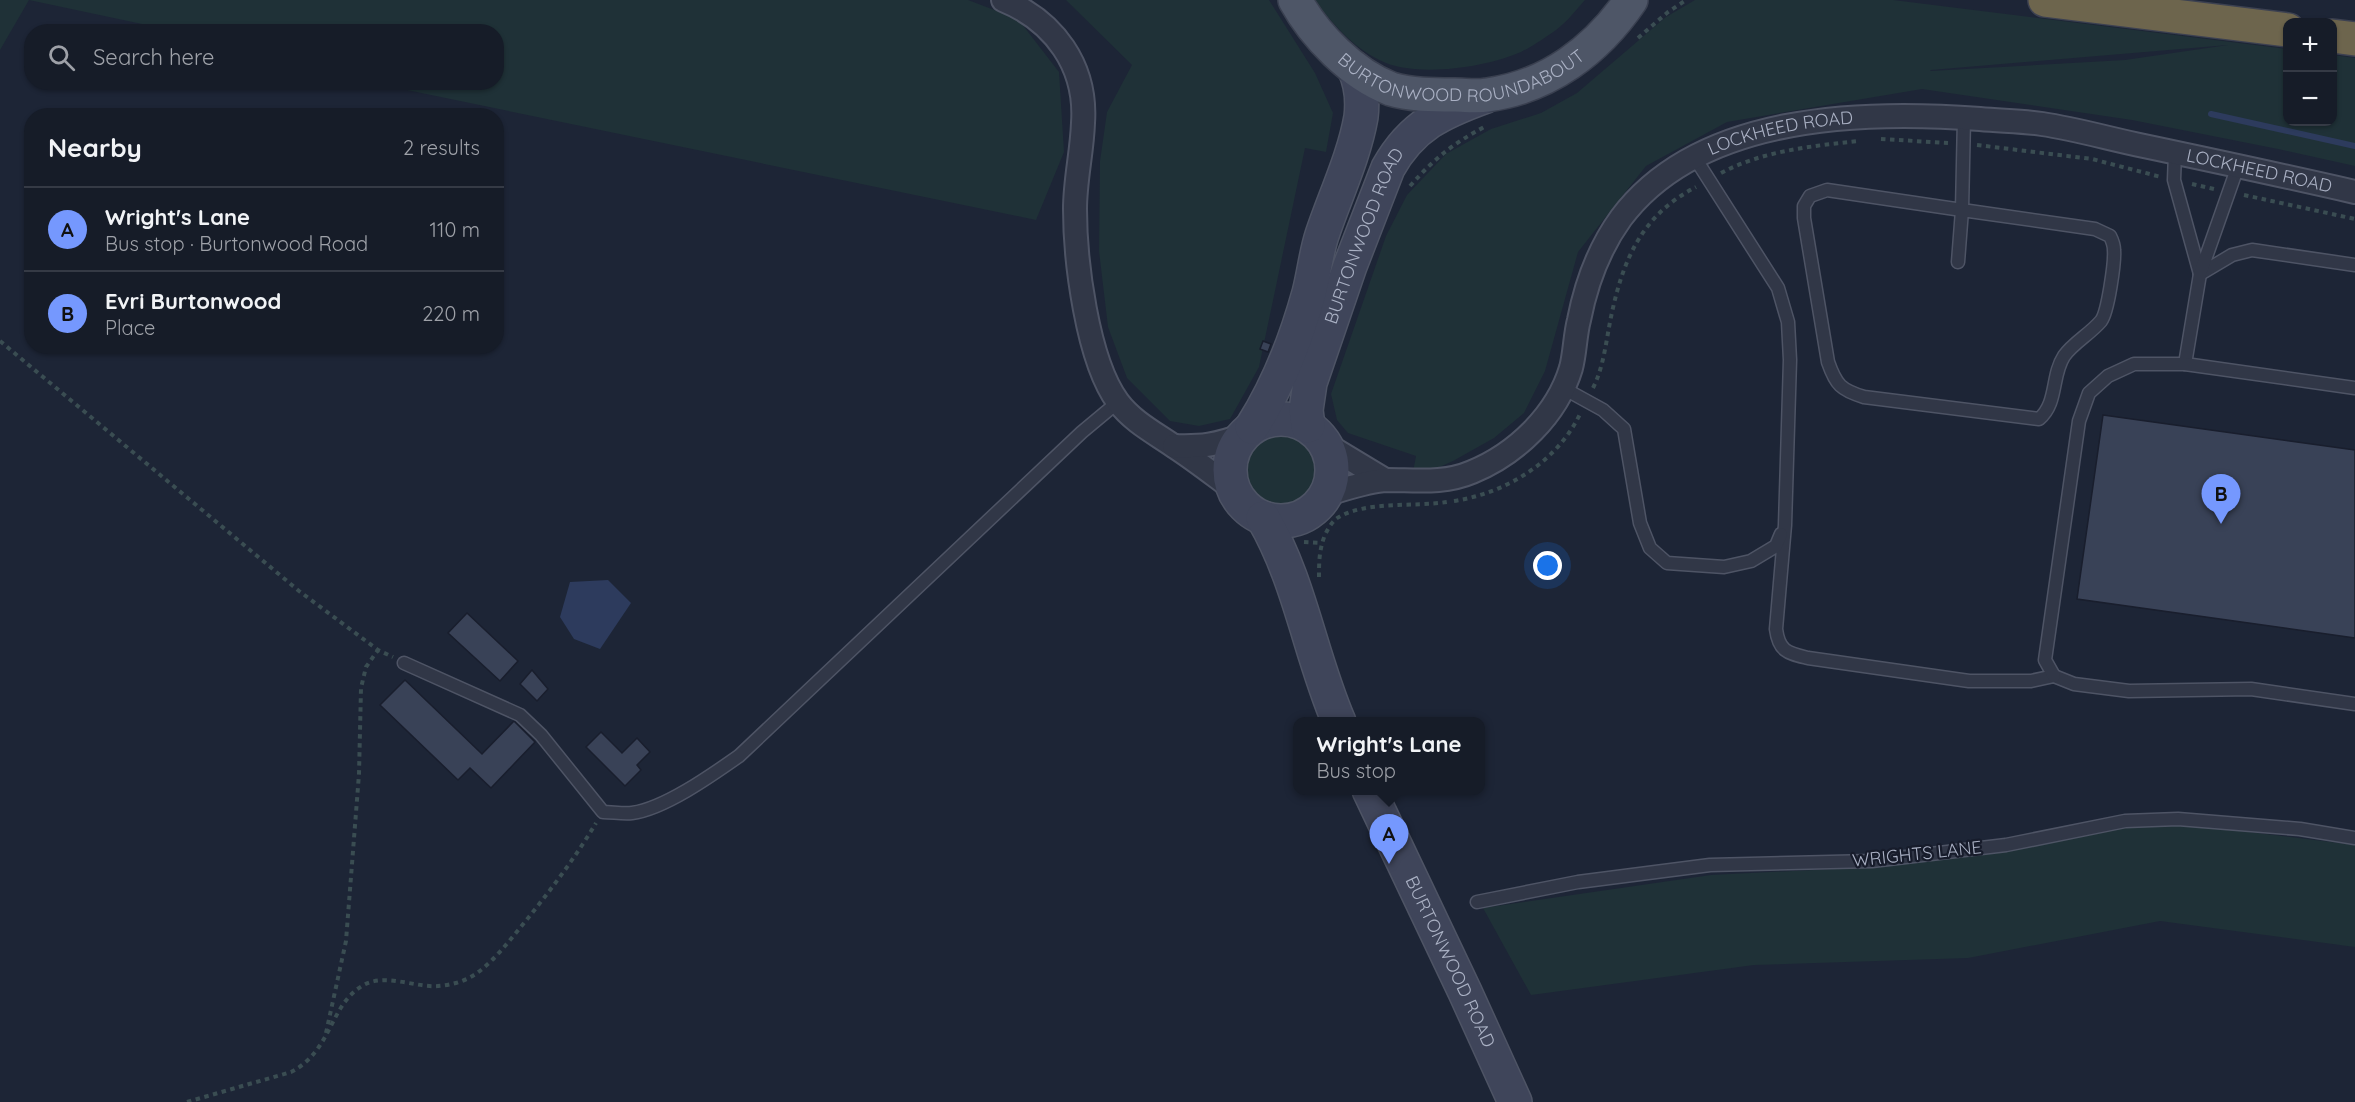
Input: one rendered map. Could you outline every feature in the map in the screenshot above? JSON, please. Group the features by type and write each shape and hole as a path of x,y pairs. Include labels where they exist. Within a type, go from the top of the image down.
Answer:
{"highway":[{"path":"2045,0 2283,29"},
{"path":"2337,37 2355,39"}],"main road":[{"name":"BURTONWOOD ROUNDABOUT","path":"1295,0 1316,31 1354,68 1393,89 1491,109 1533,83 1558,71 1594,45 1631,0"}],"street":[{"path":"1002,0 1023,8 1059,39 1072,60 1079,80 1084,101 1084,122 1075,210 1081,279 1097,354 1106,382 1118,402 1133,418 1233,489 1251,511 1263,518 1278,521 1293,520 1307,515 1323,500"},
{"name":"BURTONWOOD ROAD","path":"1247,431 1267,403 1283,369 1309,293 1322,238 1358,130 1362,102 1354,68"},
{"name":"BURTONWOOD ROAD","path":"1318,435 1306,410 1310,383 1350,266 1388,168 1397,153 1421,126 1457,106 1491,109"},
{"name":"LOCKHEED ROAD","path":"1323,500 1385,480 1443,480 1470,473 1492,463 1529,435 1549,412 1563,388 1572,366 1578,321 1590,275 1621,219 1659,178 1726,144 1761,132 1793,124 1920,114 2041,124 2355,192"},
{"path":"1174,446 1201,447 1220,444 1262,422 1277,418 1293,419 1385,480"},
{"path":"1233,489 1230,460 1235,447 1247,431"},
{"path":"1298,597 1303,542 1311,517 1332,482 1333,469 1318,435"},
{"path":"1263,518 1279,546 1298,597 1317,665 1337,717"},
{"name":"BURTONWOOD ROAD","path":"1371,795 1515,1102"}],"lane":[{"path":"1958,262 1962,210 1964,118"},
{"path":"2175,153 2174,180 2200,274"},
{"path":"1695,158 1778,288 1788,322 1790,360 1785,525 1776,629 1778,641 1787,652 1808,658 1969,681 2031,681 2054,676 2073,684 2129,691 2251,689 2355,704"},
{"path":"2185,364 2200,274 2238,166"},
{"path":"1827,190 1962,210 2095,229 2110,236 2114,249 2108,308 2103,319 2065,356 2055,375 2052,400 2048,411 2039,419 1864,397 1846,391 1834,380 1828,362 1804,218 1804,206 1810,196 1827,190"},
{"path":"2200,274 2232,255 2252,250 2355,264"},
{"path":"2054,676 2044,660 2079,421 2089,393 2108,376 2134,364 2185,364 2355,388"},
{"path":"1563,388 1603,410 1624,429 1640,523 1650,548 1668,563 1724,567 1750,561 1776,546 1785,525"},
{"path":"404,663 520,715 541,735 603,812 632,813 655,805 685,791 739,756 1082,432 1118,402"},
{"name":"WRIGHTS LANE","path":"1478,902 1578,882 1710,865 1872,861 2006,845 2125,821 2178,819 2300,829 2355,838"}],"path":[{"path":"1636,39 1686,0"},
{"path":"1406,190 1434,160 1491,109"},
{"path":"1874,139 1948,143"},
{"path":"1740,163 1807,147 1862,140"},
{"path":"1982,145 2092,159 2174,180 2355,219"},
{"path":"1598,377 1619,281 1633,250 1651,220 1673,199"},
{"path":"0,341 299,591 378,650 404,663"},
{"path":"323,1042 346,941 359,774 361,688 366,667 378,650"},
{"path":"188,1102 291,1072 305,1065 315,1055 354,991 365,983 382,980 437,987 456,984 482,968 508,943 538,906 582,846 603,812"}],"shaded area":[{"path":"0,0 29,0 0,50"},
{"path":"29,0 968,0 1018,19 1059,72 1064,152 1036,220 504,110 504,108 494,108 407,90 504,90 504,24 142,24"},
{"path":"1066,0 1269,0 1315,73 1333,113 1326,152 1305,148 1259,367 1230,419 1199,426 1170,421 1127,378 1108,327 1099,251 1100,161 1107,112 1132,65"},
{"path":"1314,0 1585,0 1560,27 1521,52 1473,66 1436,70 1401,67 1375,58 1346,36"},
{"path":"1695,0 1893,0 2283,49 2283,126 2337,126 2337,56 2355,58 2355,166 2132,120 1922,89 1727,122 1646,166 1578,252 1545,371 1524,413 1494,438 1453,461 1435,469 1413,472 1416,456 1348,433 1337,420 1331,394 1386,236 1407,195 1446,154 1491,129 1541,113 1577,93 1666,17","holes":["2228,45 2125,60 1931,70"]},
{"path":"1274,432 1288,432 1302,438 1312,448 1318,462 1316,483 1302,500 1288,506 1274,506 1260,500 1250,490 1244,476 1244,462 1250,448 1260,438"},
{"path":"2165,824 2355,845 2355,947 2160,921 1968,958 1754,965 1531,995 1483,908 1711,875 1874,867 2117,827"}],"water":[{"path":"608,580 631,603 600,649 574,639 560,617 570,582"}],"building":[{"path":"1263,341 1271,344 1268,352 1260,349"},
{"path":"2103,415 2355,450 2355,638 2077,599"},
{"path":"467,613 518,661 500,681 448,633"},
{"path":"532,670 548,689 537,701 520,684"},
{"path":"405,680 482,754 514,721 535,742 491,788 470,768 458,780 380,705"},
{"path":"601,732 622,753 637,738 650,752 637,765 641,770 625,786 586,747"}],"waterway":[{"path":"2211,114 2355,146"}],"place":[{"name":"Evri Burtonwood","path":"2221,524"},
{"name":"Wright's Lane","path":"1389,864"}]}
